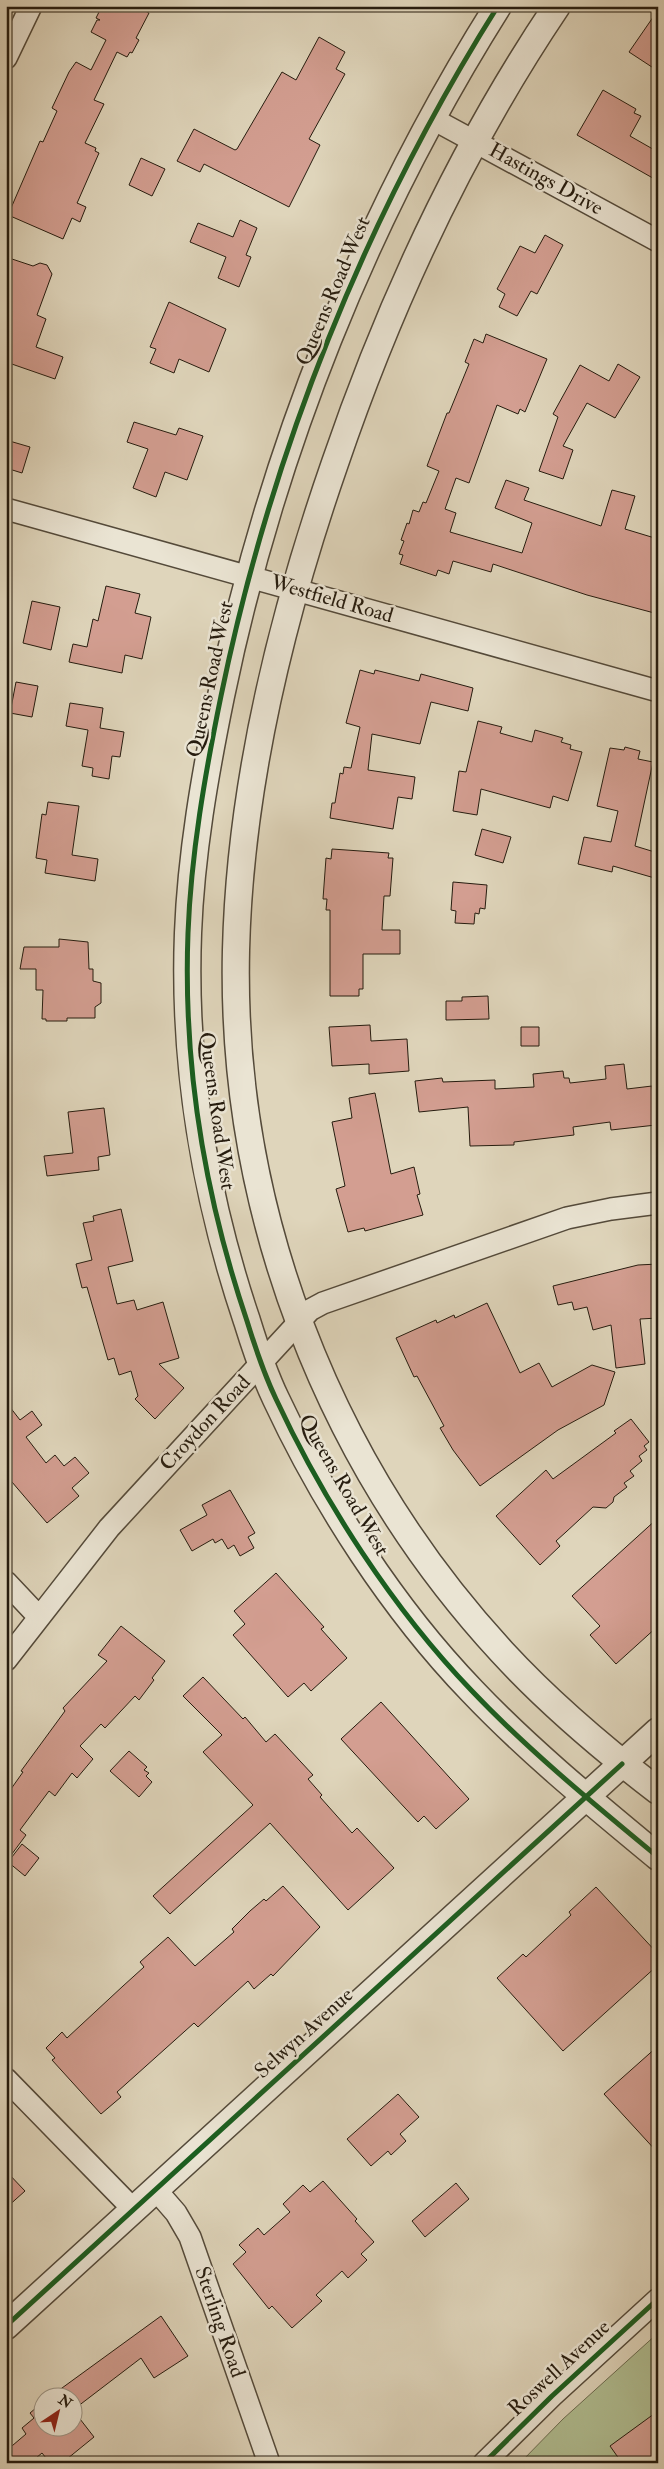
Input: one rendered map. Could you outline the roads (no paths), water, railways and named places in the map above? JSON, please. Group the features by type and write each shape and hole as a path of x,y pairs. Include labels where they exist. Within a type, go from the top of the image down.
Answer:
{"street":[{"path":"6,58 31,6"},
{"name":"Queens Road West","path":"498,6 433,119 381,220 323,352 282,466 249,576 229,659 206,777 190,909 188,977 190,1048 207,1174 231,1273 260,1362 283,1414 316,1476 356,1543 392,1594 472,1691 586,1797 658,1857"},
{"name":"Queens Road West","path":"557,6 476,140 435,218 372,361 326,487 295,589 272,686 250,803 239,900 236,985 246,1109 257,1175 282,1275 320,1377 346,1430 374,1482 409,1536 462,1606 502,1652 555,1705 622,1764 658,1791"},
{"name":"Hastings Drive","path":"433,119 476,140 658,241"},
{"name":"Westfield Road","path":"6,509 658,691"},
{"name":"Croydon Road","path":"6,1660 110,1528 260,1362 310,1310 323,1303 543,1225 589,1213 658,1203"},
{"path":"6,1582 39,1617"},
{"name":"Selwyn Avenue","path":"6,2326 658,1732"},
{"path":"6,2079 134,2210"},
{"name":"Sterling Road","path":"156,2190 176,2213 190,2237 269,2463"},
{"name":"Roswell Avenue","path":"484,2463 552,2396 658,2299"}]}
